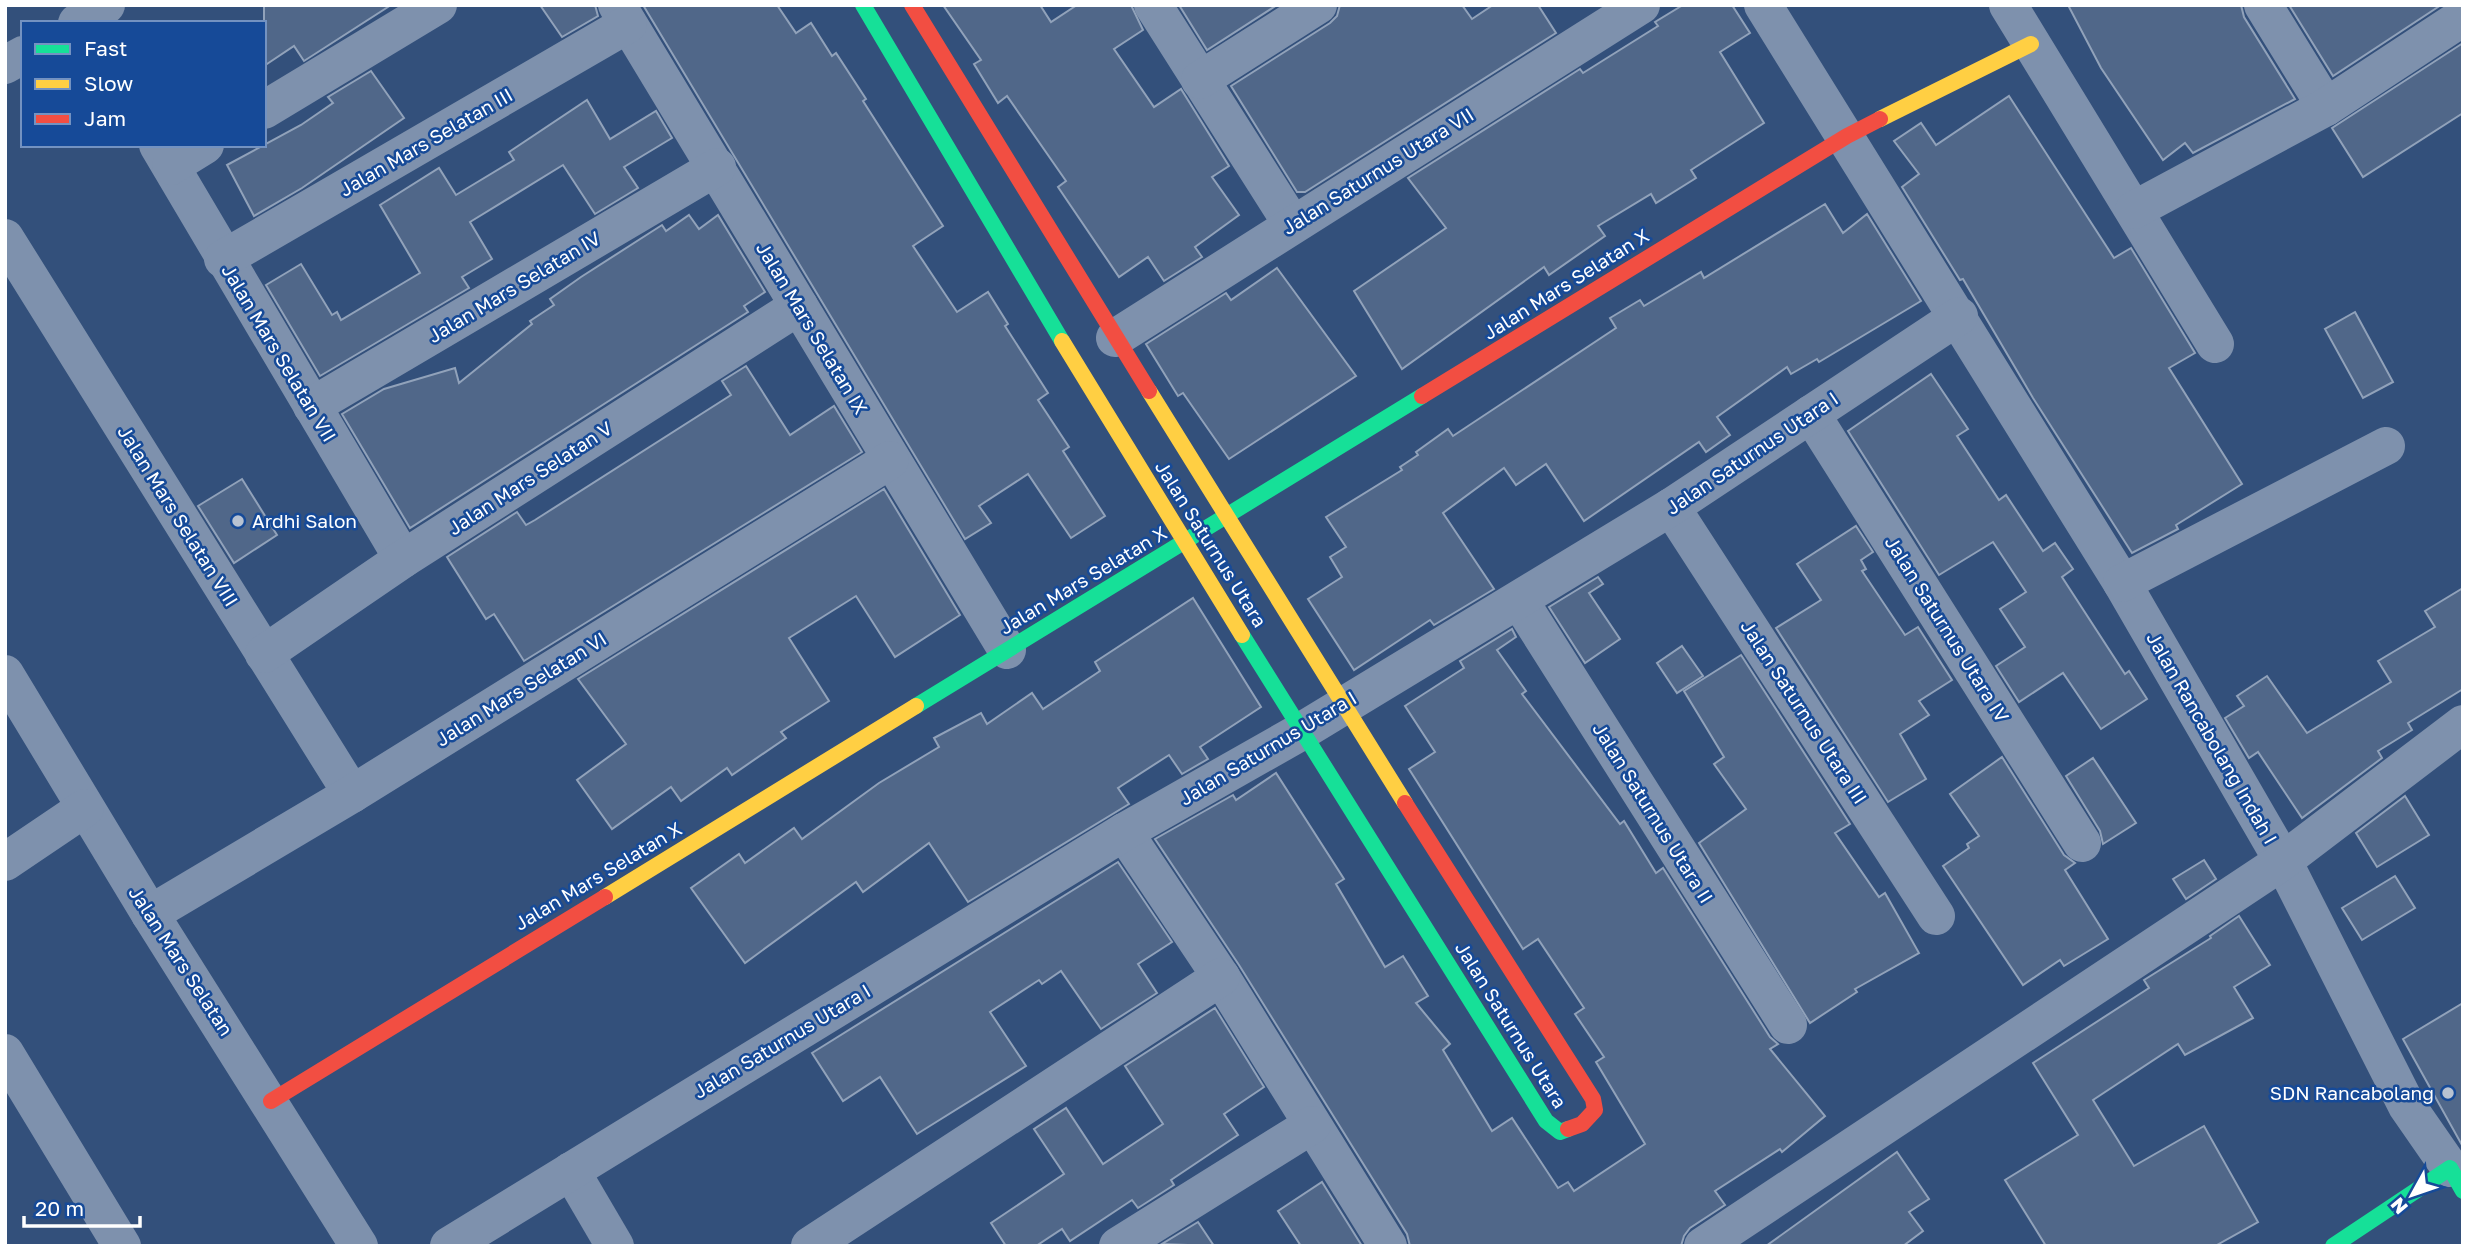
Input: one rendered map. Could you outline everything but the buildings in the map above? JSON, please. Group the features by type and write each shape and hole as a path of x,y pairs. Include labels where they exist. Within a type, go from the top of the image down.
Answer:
{"street":[{"path":"266,109 438,5"},
{"name":"Jalan Saturnus Utara","path":"863,5 1124,445 1546,1121 1551,1128 1560,1132 1582,1124 1595,1110 1593,1099 1342,705 912,5"},
{"path":"1153,5 1292,224"},
{"path":"1200,80 1318,5"},
{"name":"Jalan Saturnus Utara VII","path":"1115,338 1641,5"},
{"name":"Jalan Rancabolang Indah I","path":"1763,5 1959,316 2122,583 2283,861 2407,1106 2456,1180"},
{"path":"2008,5 2216,344"},
{"path":"2263,5 2326,107"},
{"name":"Jalan Mars Selatan IX","path":"623,15 1007,650"},
{"name":"Jalan Mars Selatan III","path":"223,259 623,15"},
{"path":"2134,210 2326,107 2463,17"},
{"name":"Jalan Mars Selatan X","path":"271,1101 1847,136 2031,44"},
{"path":"5,65 21,56"},
{"path":"164,156 198,147"},
{"name":"Jalan Mars Selatan VII","path":"164,156 403,559"},
{"name":"Jalan Mars Selatan IV","path":"312,407 717,167"},
{"name":"Jalan Mars Selatan VIII","path":"5,238 352,794"},
{"name":"Jalan Mars Selatan V","path":"264,654 403,559 799,306"},
{"name":"Jalan Saturnus Utara I","path":"449,1246 1124,832 1302,731 1671,507 1959,316"},
{"name":"Jalan Saturnus Utara IV","path":"1811,414 2082,843"},
{"path":"2122,583 2386,446"},
{"name":"Jalan Mars Selatan VI","path":"150,915 352,794 890,460"},
{"name":"Jalan Saturnus Utara III","path":"1671,507 1936,916"},
{"name":"Jalan Saturnus Utara II","path":"1518,600 1788,1026"},
{"name":"Jalan Mars Selatan","path":"5,674 150,915 271,1101 359,1246"},
{"path":"1703,1246 2283,861 2463,724"},
{"path":"5,862 85,808"},
{"path":"1124,832 1221,977 1388,1246"},
{"path":"810,1246 1221,977"},
{"path":"5,1053 122,1246"},
{"path":"1118,1246 1312,1125"},
{"path":"570,1171 615,1246"},
{"path":"2333,1246 2456,1180"}],"traffic: fast":[{"path":"863,5 1062,341"},
{"path":"916,706 1422,396"},
{"path":"1242,635 1546,1121 1560,1132 1568,1129"},
{"path":"2333,1246 2450,1168 2463,1191"}],"traffic: slow":[{"path":"1880,119 2031,44"},
{"path":"1062,341 1242,635"},
{"path":"1149,391 1405,803"},
{"path":"605,897 916,706"}],"traffic: jam":[{"path":"912,5 1149,391"},
{"path":"1422,396 1847,136 1880,119"},
{"path":"1405,803 1593,1099 1595,1110 1582,1124 1568,1129"},
{"path":"271,1101 605,897"}],"place":[{"name":"Ardhi Salon","path":"238,521"},
{"name":"SDN Rancabolang","path":"2448,1093"}]}
